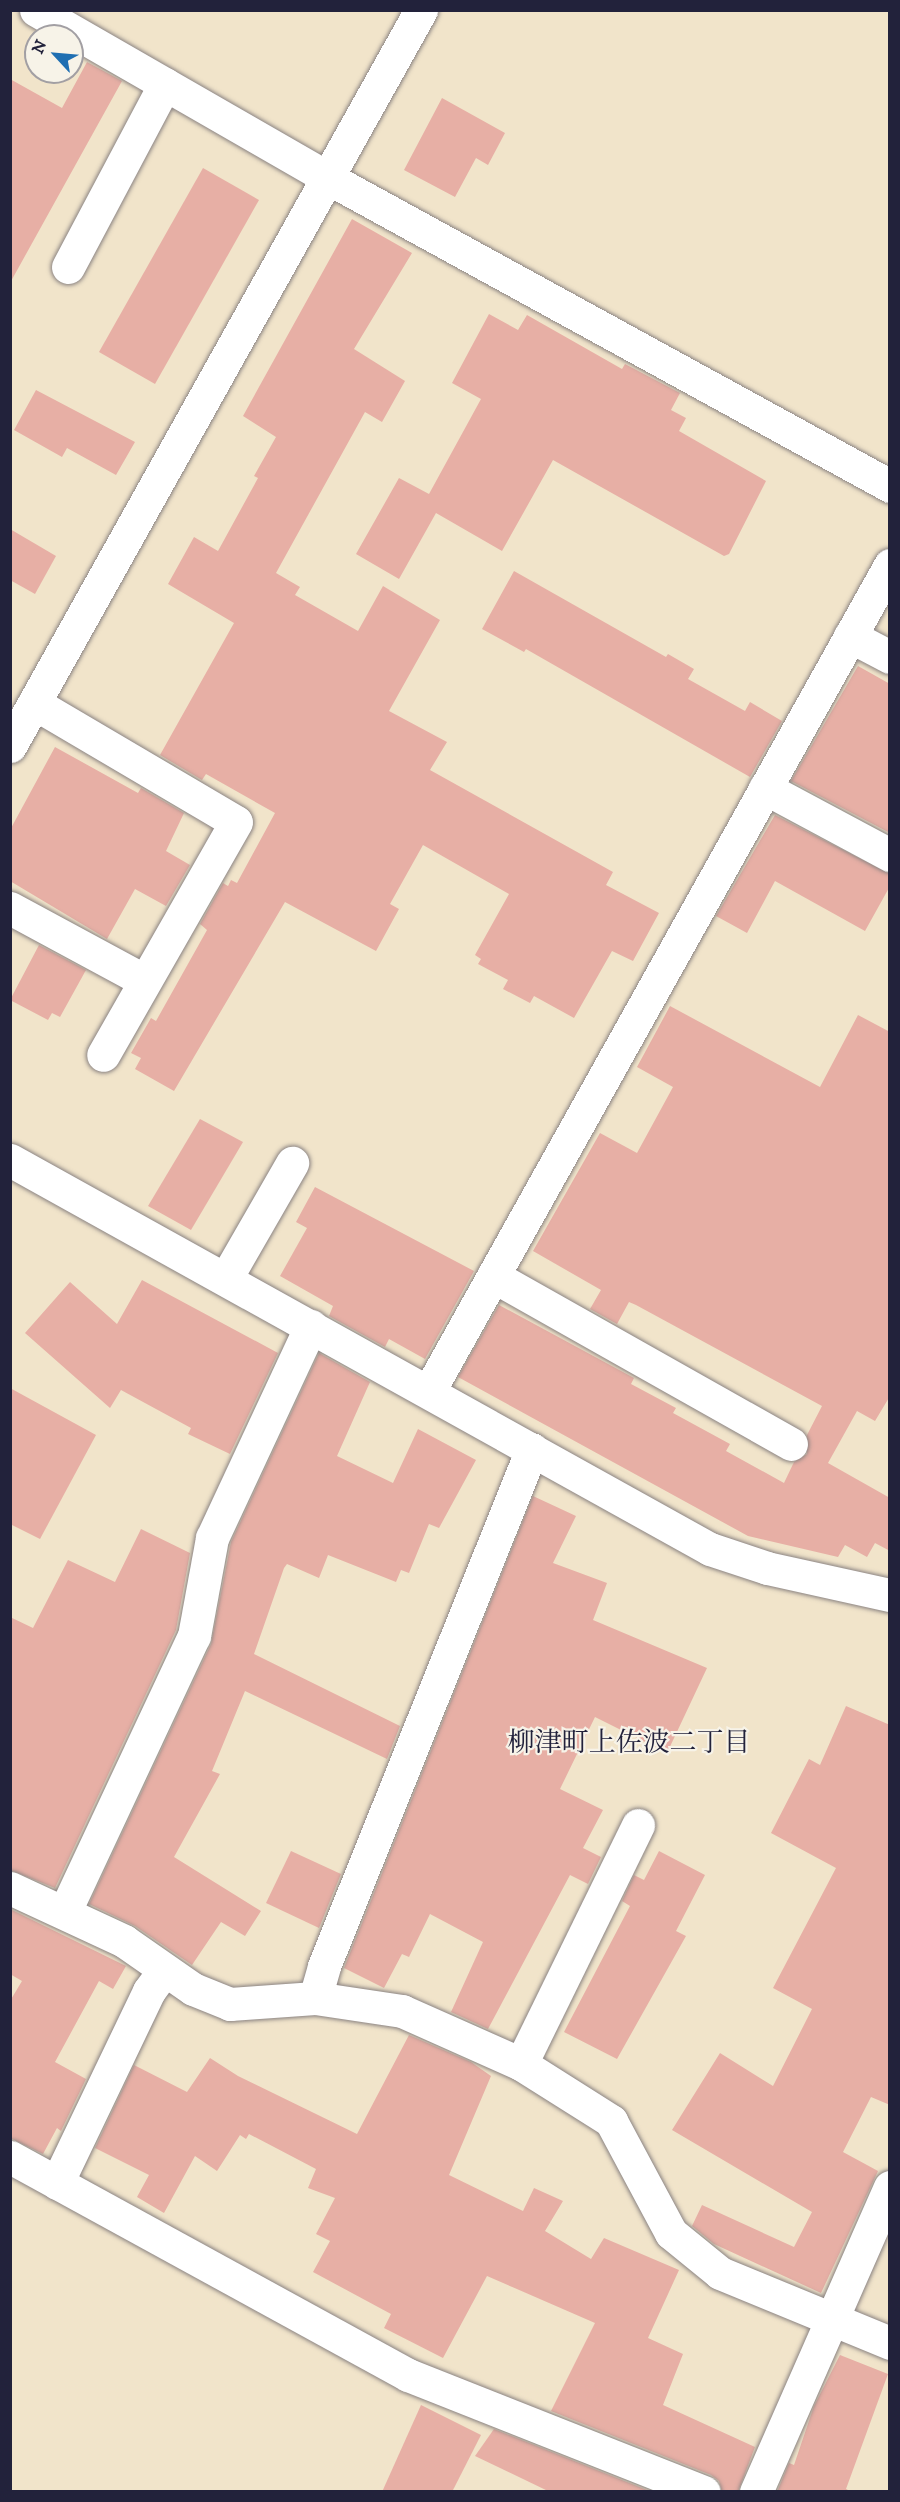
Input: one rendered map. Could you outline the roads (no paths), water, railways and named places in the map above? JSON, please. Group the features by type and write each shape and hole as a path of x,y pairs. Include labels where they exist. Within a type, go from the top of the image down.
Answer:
{"street":[{"path":"36,10 328,178 890,486"},
{"path":"10,746 422,10"},
{"path":"68,267 165,84"},
{"path":"429,1391 890,565"},
{"path":"849,636 890,657"},
{"path":"34,704 236,822 143,980 102,1055"},
{"path":"765,788 890,855"},
{"path":"10,908 143,980"},
{"path":"10,1160 429,1391 710,1550 767,1568 890,1594"},
{"path":"225,1278 292,1164"},
{"path":"493,1276 791,1444"},
{"path":"65,1911 194,1636 212,1538 311,1326"},
{"path":"315,1998 324,1966 532,1449"},
{"path":"521,2064 638,1825"},
{"path":"10,1888 65,1911 124,1941 163,1972 230,2004 315,1998 402,2011 521,2064 611,2121 671,2232 720,2273 831,2321 890,2343"},
{"path":"57,2183 149,1991 163,1972"},
{"path":"10,2157 408,2375 704,2492"},
{"path":"756,2492 890,2187"}],"district":[{"name":"柳津町上佐波二丁目","path":"629,1744"}]}
